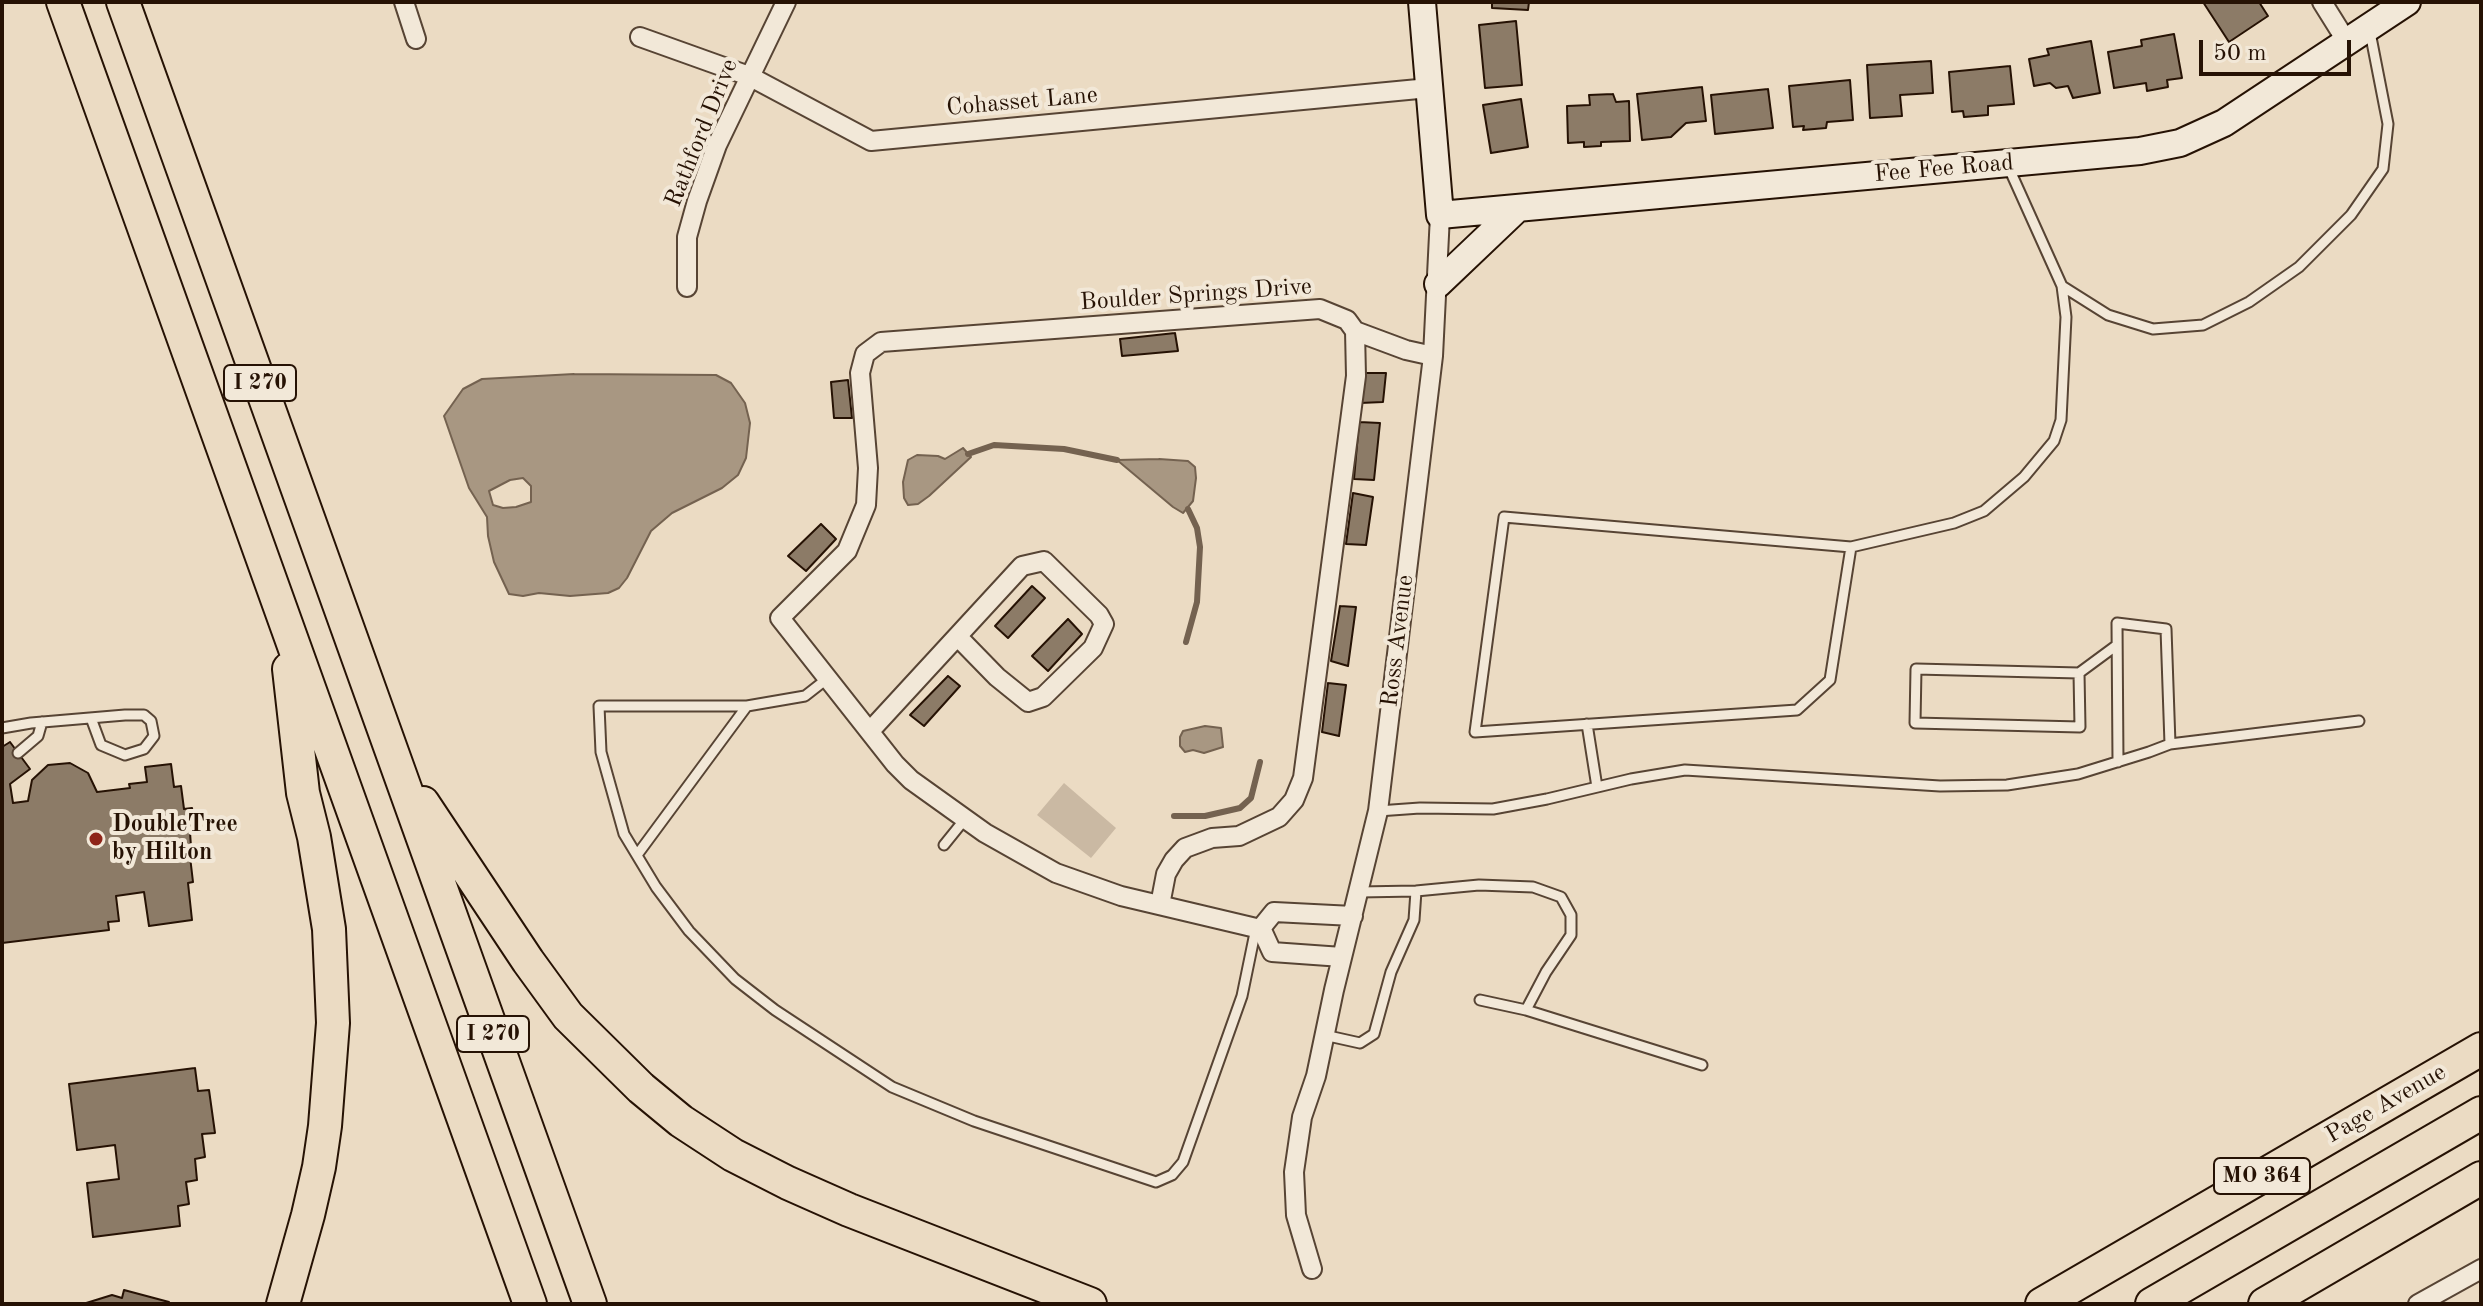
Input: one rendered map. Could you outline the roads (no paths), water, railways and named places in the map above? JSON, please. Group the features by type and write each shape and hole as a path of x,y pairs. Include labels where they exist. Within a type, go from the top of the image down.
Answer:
{"highway":[{"name":"I 270","path":"63,2 530,1304"},
{"name":"I 270","path":"123,2 590,1304"},
{"path":"283,615 303,793 314,837 329,929 333,1023 319,1167 284,1301"},
{"path":"396,764 568,1016 641,1088 681,1121 733,1155 788,1183 1090,1304"},
{"name":"Page Avenue","path":"2042,1304 2481,1049"},
{"name":"MO 364","path":"2152,1304 2481,1113"},
{"path":"2265,1304 2481,1178"}],"street":[{"path":"404,2 416,39"},
{"name":"Rathford Drive","path":"687,287 687,237 697,201 717,145 786,2"},
{"name":"Ross Avenue","path":"1312,1269 1296,1215 1294,1172 1302,1117 1316,1076 1378,811 1433,356 1440,215 1422,2"},
{"path":"2322,2 2347,42"},
{"name":"Fee Fee Road","path":"1440,215 2140,151 2180,143 2224,123 2407,2"},
{"name":"Cohasset Lane","path":"640,37 749,76 871,141 1429,88"},
{"path":"1438,284 1518,208"},
{"name":"Boulder Springs Drive","path":"828,678 780,618 847,551 866,505 868,468 860,373 865,354 881,342 1320,309 1347,320 1355,331 1406,350 1433,356"},
{"path":"1160,905 1166,874 1185,848 1212,838 1239,836 1279,817 1294,800 1303,778 1356,376 1355,331"},
{"path":"870,731 1022,566 1044,561 1099,615 1104,624 1093,648 1043,697 1028,702 997,677 958,637"},
{"path":"828,678 911,780 985,833 1056,873 1121,896 1258,928 1272,952 1342,957"},
{"path":"1258,928 1274,912 1353,916"},
{"path":"2418,1304 2481,1269"}],"lane":[{"path":"2062,286 2108,315 2153,329 2203,325 2249,302 2299,267 2351,215 2383,169 2388,124 2369,27"},
{"path":"1851,547 1830,680 1797,710 1475,732 1504,517 1851,547 1954,523 1984,511 2024,477 2054,441 2061,420 2066,317 2062,286 2007,163"},
{"path":"2118,762 2117,623 2166,629 2170,744"},
{"path":"2079,673 2080,727 1915,723 1916,669 2079,673 2117,645"},
{"path":"828,678 805,696 747,706 599,706 601,752 624,834 656,887 689,931 735,979 775,1010 892,1087 974,1121 1156,1182 1172,1175 1183,1162 1242,996 1258,928"},
{"path":"637,855 747,706"},
{"path":"2,728 42,722 91,718 144,715 151,721 154,736 144,749 125,755 101,745 91,718"},
{"path":"1378,811 1493,809 1685,770 1940,786 2007,785 2078,774 2170,744 2359,721"},
{"path":"18,753 38,736 42,722"},
{"path":"1587,724 1597,787"},
{"path":"944,845 965,819"},
{"path":"1359,892 1479,885 1533,887 1561,897 1571,915 1571,935 1546,972 1526,1010"},
{"path":"1324,1035 1360,1043 1374,1034 1391,972 1414,920 1416,891"},
{"path":"1480,1000 1526,1010 1702,1065"}],"waterway":[{"path":"968,454 994,445 1064,449 1117,460"},
{"path":"1186,642 1197,602 1200,547 1197,528 1188,509"},
{"path":"1174,816 1205,816 1240,808 1251,798 1260,762"}],"place":[{"name":"DoubleTree by Hilton","path":"96,839"}]}
